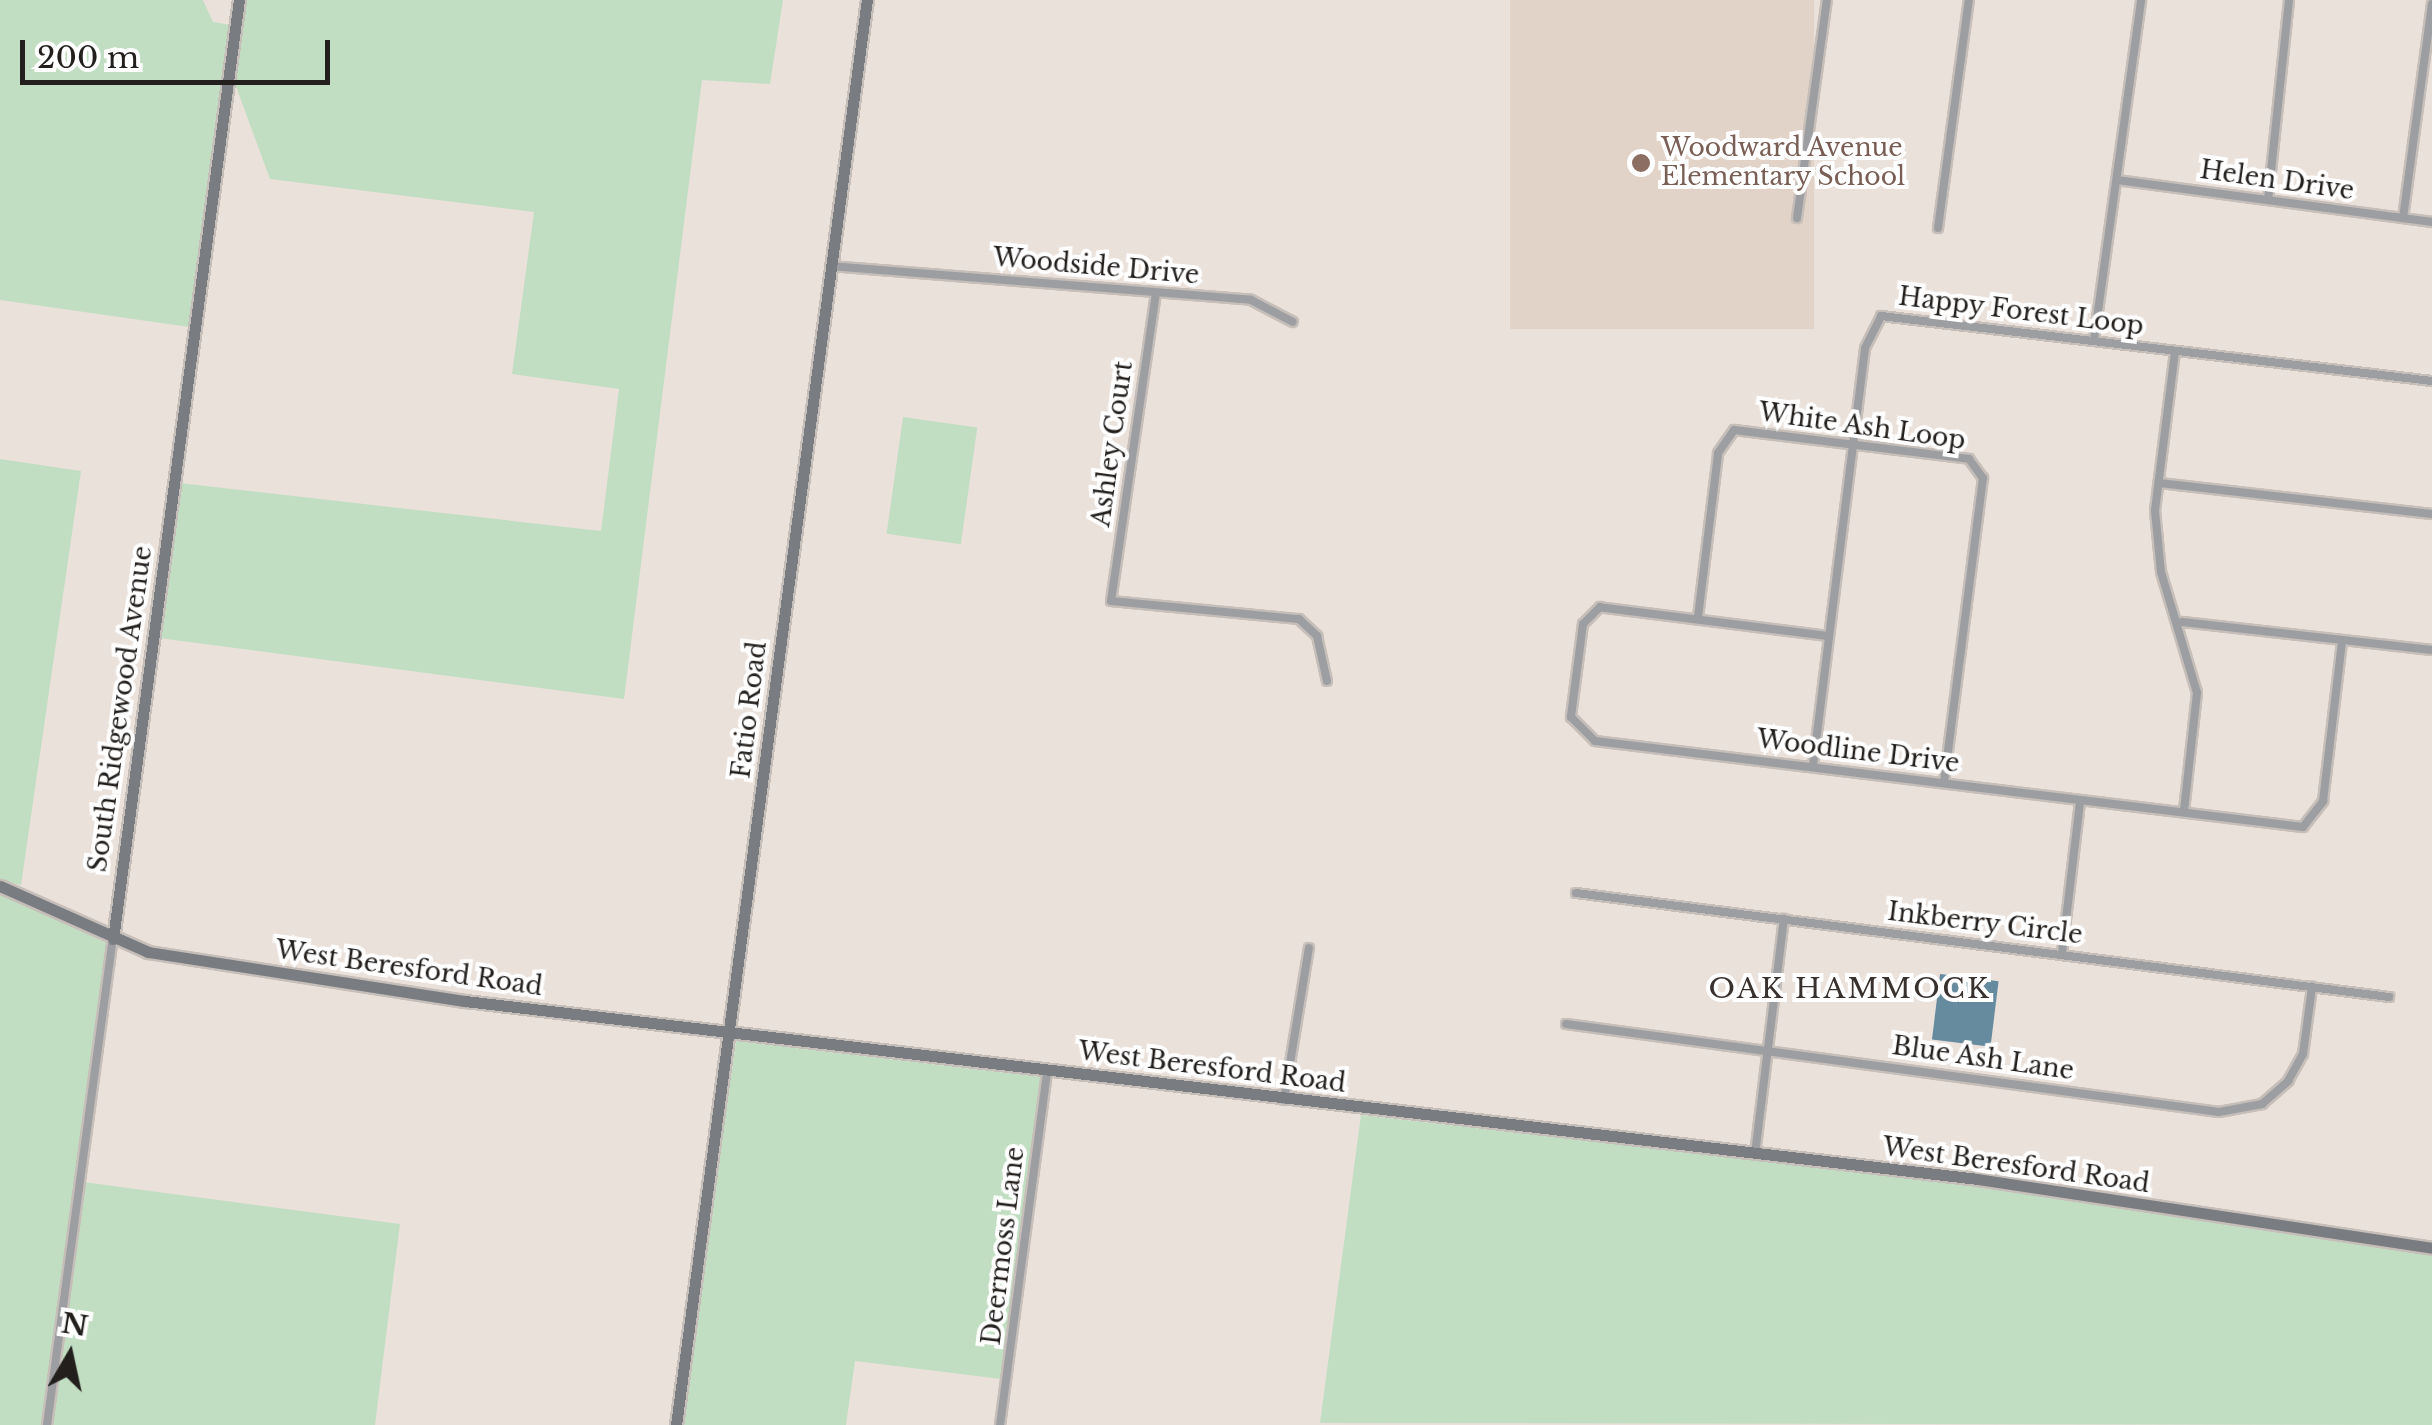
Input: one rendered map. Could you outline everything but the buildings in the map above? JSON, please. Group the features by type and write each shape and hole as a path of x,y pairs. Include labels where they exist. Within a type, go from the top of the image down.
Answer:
{"street":[{"name":"South Ridgewood Avenue","path":"48,1425 240,0"},
{"name":"Fatio Road","path":"676,1425 732,1034 867,0"},
{"path":"1797,218 1827,0"},
{"path":"1938,228 1969,0"},
{"path":"2094,340 2141,0"},
{"path":"2268,200 2288,0"},
{"path":"2402,218 2432,4"},
{"path":"2420,90 2432,92"},
{"name":"Helen Drive","path":"2117,180 2432,222"},
{"name":"Woodside Drive","path":"831,266 1251,300 1293,322"},
{"name":"Ashley Court","path":"1156,293 1111,601 1299,618 1317,636 1327,680"},
{"name":"Happy Forest Loop","path":"1813,766 1864,348 1881,316 2432,382"},
{"path":"2175,352 2158,484 2161,572 2182,622 2197,692 2184,812"},
{"name":"White Ash Loop","path":"1698,618 1723,439 1750,431 1969,459 1983,478 1944,783"},
{"path":"2158,484 2432,514"},
{"name":"Woodline Drive","path":"1828,636 1600,607 1588,614 1571,716 1579,734 2080,802 2311,824 2323,801 2342,641"},
{"path":"2182,622 2432,650"},
{"path":"2062,953 2080,802"},
{"name":"West Beresford Road","path":"0,886 112,939 204,962 732,1034 1755,1154 2432,1248"},
{"name":"Inkberry Circle","path":"1576,893 2390,997"},
{"path":"1755,1154 1784,919"},
{"path":"1284,1100 1309,948"},
{"name":"Blue Ash Lane","path":"1566,1024 2244,1110 2275,1094 2296,1067 2312,987"},
{"name":"Deermoss Lane","path":"1000,1425 1047,1072"}],"shaded area":[{"name":"Woodward Avenue Elementary School","path":"1510,0 1814,0 1814,329 1510,329"}],"green space":[{"path":"0,0 203,0 213,22 231,25 189,327 0,300"},
{"path":"245,0 783,0 770,84 702,80 624,699 159,638 180,483 601,531 619,389 512,374 534,212 270,179 234,81"},
{"path":"903,417 977,427 961,544 887,534"},
{"path":"0,459 81,471 21,885 0,880"},
{"path":"0,893 107,943 42,1425 0,1425"},
{"path":"736,1041 1041,1077 1001,1379 855,1361 846,1425 682,1425"},
{"path":"1361,1115 1976,1185 2432,1254 2432,1425 1320,1423"},
{"path":"83,1182 400,1224 375,1425 53,1425"}],"water":[{"path":"1940,974 1999,981 1991,1047 1932,1040"}],"place":[{"name":"Woodward Avenue Elementary School","path":"1641,163"}],"district":[{"name":"OAK HAMMOCK","path":"1850,989"}]}
